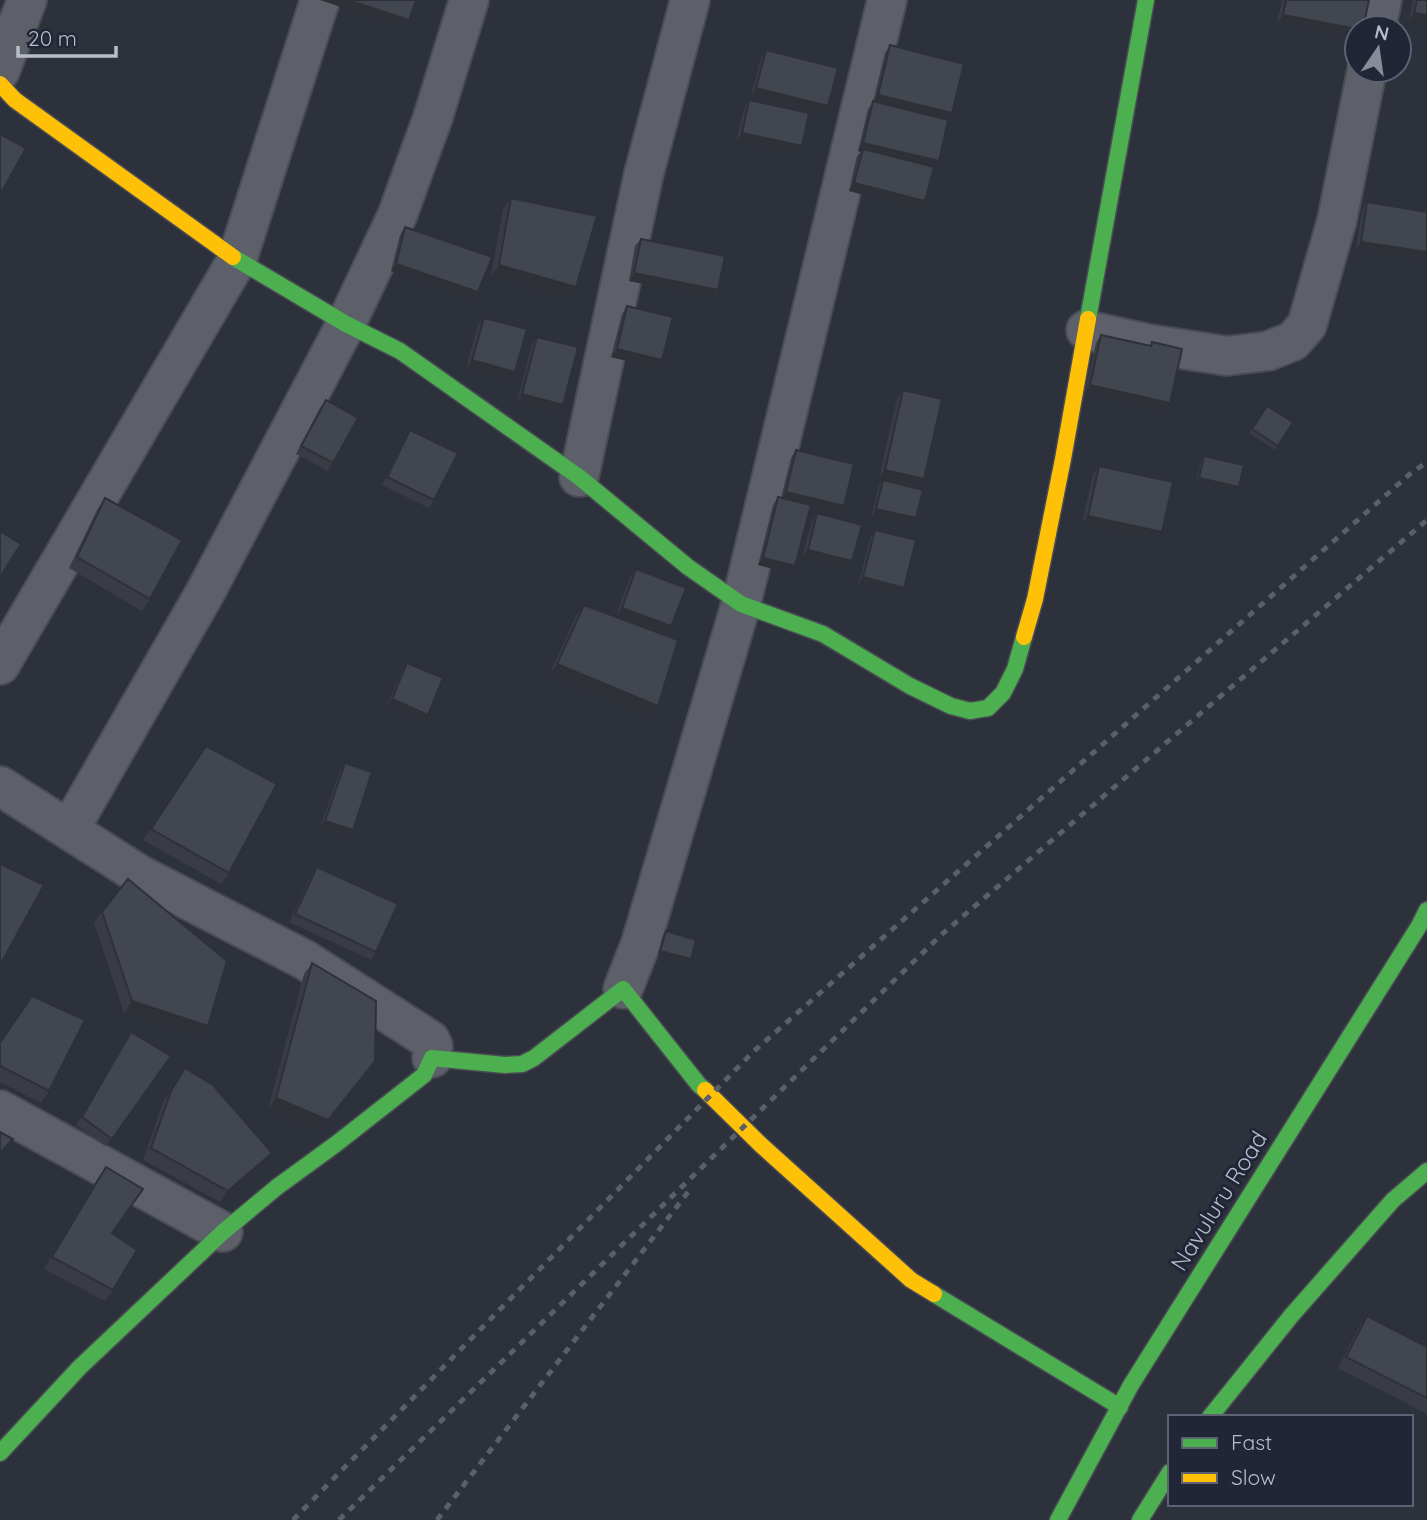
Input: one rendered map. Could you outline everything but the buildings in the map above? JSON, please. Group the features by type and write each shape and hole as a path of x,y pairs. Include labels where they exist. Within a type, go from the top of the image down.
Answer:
{"street":[{"path":"0,71 27,0"},
{"path":"0,665 237,260 320,0"},
{"path":"69,830 206,591 346,324 397,215 433,117 469,0"},
{"path":"579,477 644,173 690,0"},
{"path":"432,1058 505,1065 522,1064 534,1058 623,989 641,943 741,604 887,0"},
{"path":"0,84 15,100 237,260 346,324 400,351 579,477 688,567 741,604 823,634 910,687 951,706 970,711 988,708 1003,692 1015,669 1035,599 1146,0"},
{"path":"1086,330 1149,344 1227,356 1268,351 1293,341 1307,325 1337,220 1364,84"},
{"path":"0,786 141,875 305,960 430,1040 433,1046 432,1058 424,1075 276,1187 223,1232 80,1367 0,1453"},
{"name":"Navuluru Road","path":"1058,1520 1130,1385 1427,910"},
{"path":"623,989 699,1085 761,1145 911,1280 1120,1408"},
{"path":"0,1110 223,1232"},
{"path":"1212,1415 1291,1316 1393,1200 1427,1171"},
{"path":"1140,1520 1168,1475"}],"railway":[{"path":"293,1520 754,1051 1410,474 1427,462"},
{"path":"339,1520 941,935 1427,520"},
{"path":"437,1520 688,1192"}],"traffic: fast":[{"path":"1088,319 1146,0"},
{"path":"233,257 346,324 400,351 579,477 688,567 741,604 823,634 910,686 951,706 970,711 988,708 1003,693 1015,669 1024,637"},
{"path":"1058,1520 1131,1385 1427,910"},
{"path":"0,1453 80,1367 223,1232 277,1187 424,1075 432,1058 505,1065 522,1064 534,1058 623,989 705,1090"},
{"path":"1212,1415 1291,1316 1393,1200 1427,1171"},
{"path":"934,1294 1120,1407"},
{"path":"1140,1520 1168,1475"}],"traffic: slow":[{"path":"0,84 15,100 233,257"},
{"path":"1024,637 1035,599 1088,319"},
{"path":"705,1090 761,1145 911,1280 934,1294"}]}
